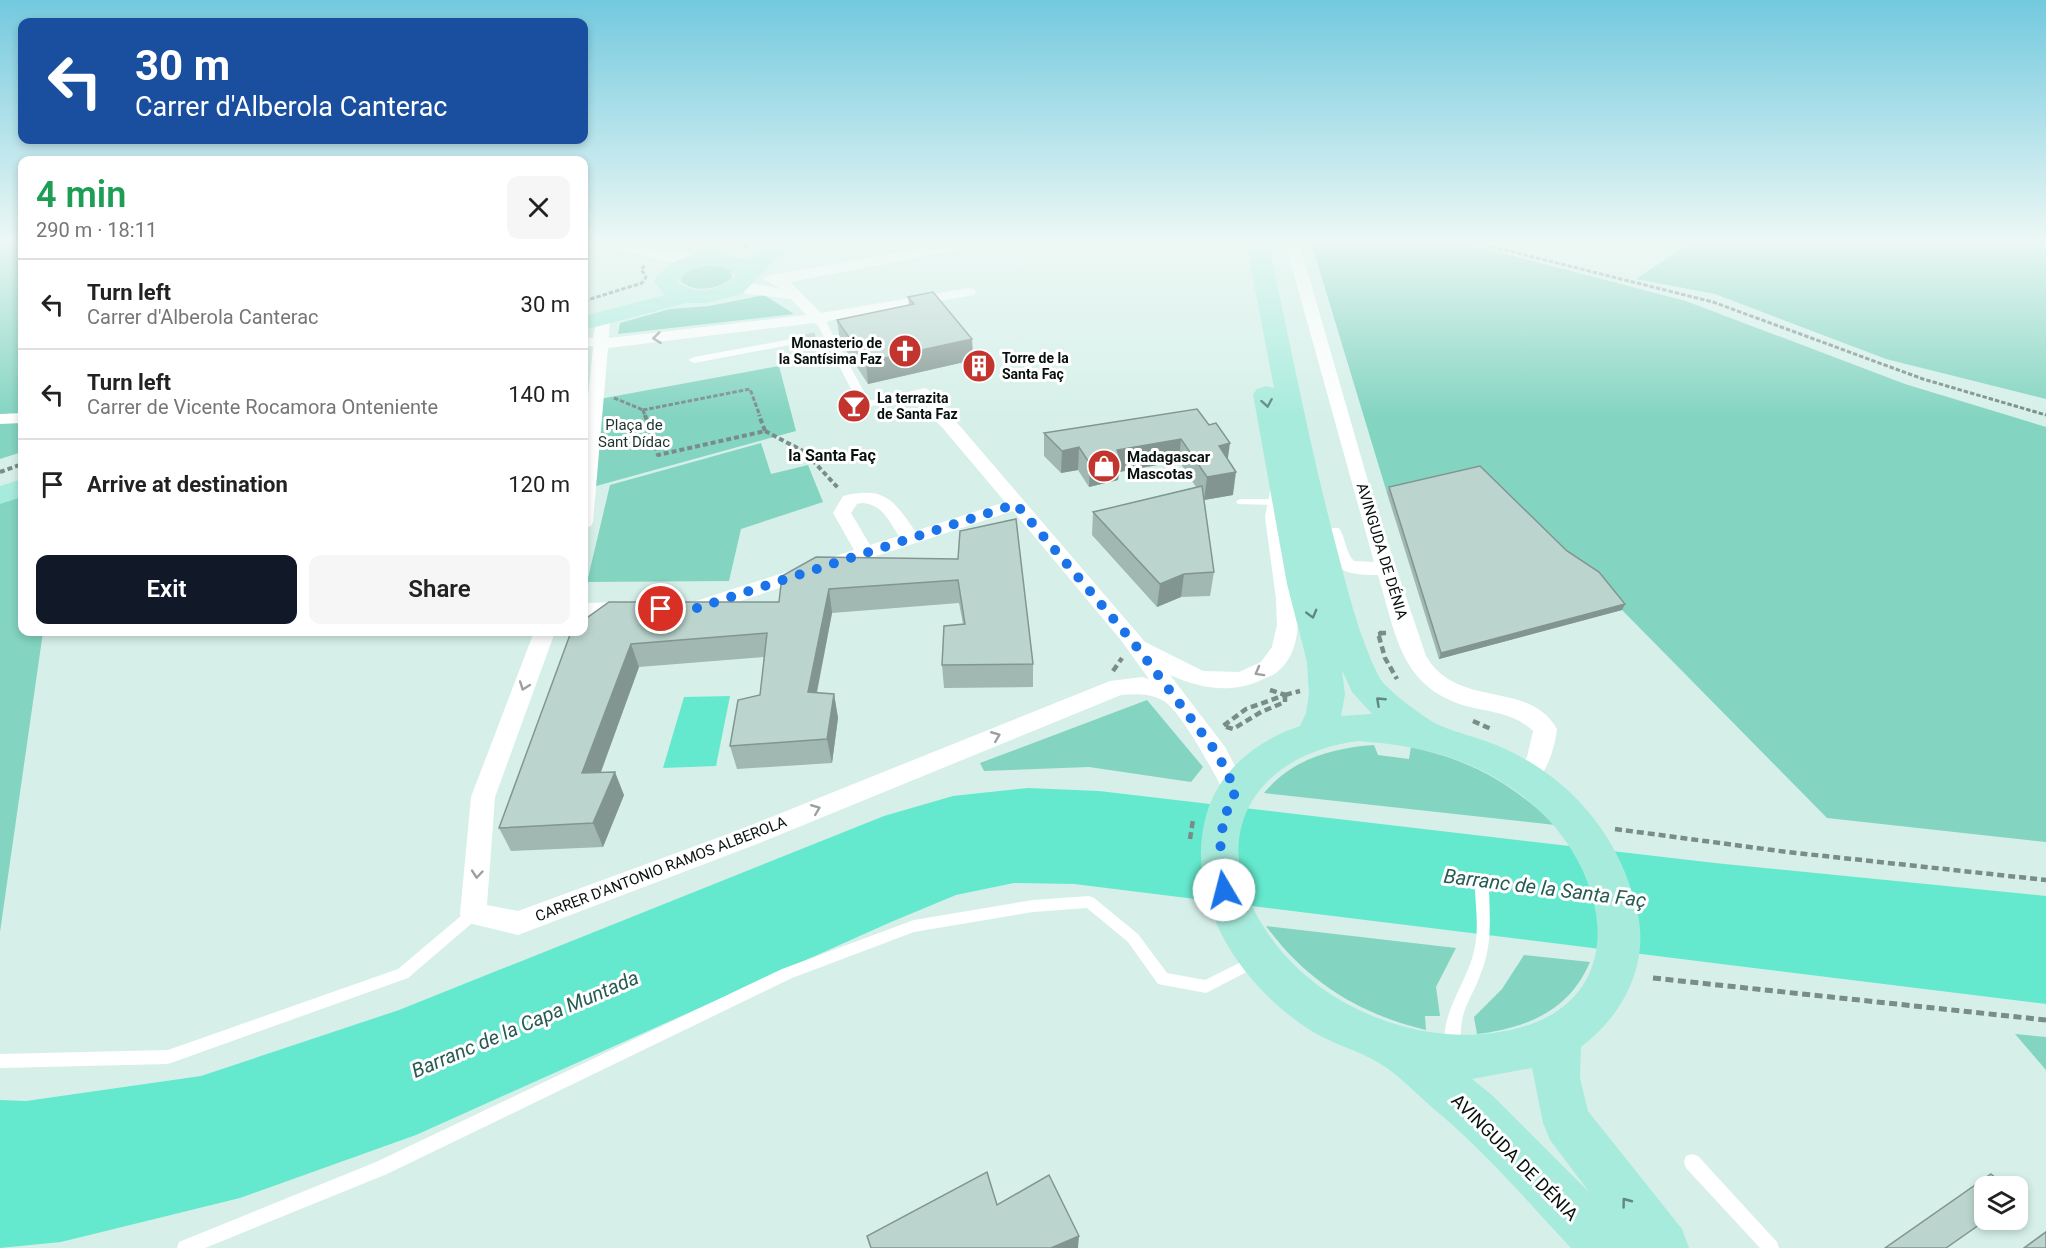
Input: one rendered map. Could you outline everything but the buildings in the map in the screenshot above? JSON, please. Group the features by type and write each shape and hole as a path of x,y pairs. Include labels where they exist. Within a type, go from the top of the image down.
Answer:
{"main road":[{"path":"590,317 625,300"},
{"path":"590,317 667,300"},
{"path":"1247,300 1278,491 1324,662 1327,694 1324,712 1314,735"},
{"path":"1269,300 1310,501 1338,614 1364,683 1377,700 1428,734"},
{"path":"0,480 18,475"},
{"path":"0,495 18,489"},
{"path":"1369,727 1428,734 1476,750 1523,776 1597,829 1606,873 1618,910 1620,939 1634,972 1604,993 1585,1017 1559,1036 1528,1049 1492,1057 1454,1058 1393,1046 1354,1031 1318,1010 1287,986 1261,958 1234,915 1224,890 1220,865 1220,841 1224,818 1234,794 1250,772 1269,756 1290,744 1314,735 1369,727"},
{"path":"1559,1036 1556,1078 1567,1123 1663,1248"},
{"name":"AVINGUDA DE DÉNIA","path":"1393,1046 1476,1113 1607,1248"}],"street":[{"path":"798,300 820,320 865,405 926,392 939,416 947,422 1133,642 1217,753 1234,794"},
{"path":"591,343 820,320 925,300"},
{"name":"AVINGUDA DE DÉNIA","path":"1309,300 1386,568 1418,663 1430,678 1446,690 1470,700 1515,706 1534,715 1545,729 1543,746 1534,769 1523,776"},
{"path":"588,495 590,317"},
{"path":"694,360 790,342"},
{"path":"0,418 18,418"},
{"path":"1133,642 1191,677 1212,681 1255,676 1271,665 1288,633 1289,616 1278,491"},
{"path":"865,553 842,513 850,500 868,495 885,502 910,538"},
{"path":"1310,501 1329,523 1339,560 1347,565 1360,568 1386,568"},
{"path":"666,609 697,608 1016,504"},
{"path":"1338,614 1345,599 1346,583 1360,568"},
{"path":"588,610 646,609"},
{"path":"473,915 483,797 543,636"},
{"name":"CARRER D'ANTONIO RAMOS ALBEROLA","path":"473,915 518,923 748,837 1118,687 1135,672 1138,658 1133,642"},
{"name":"CARRER D'ANTONIO RAMOS ALBEROLA","path":"1118,687 1142,686 1171,694"}],"lane":[{"path":"1241,502 1278,491"},
{"path":"1454,1058 1452,1038 1456,1011 1478,963 1484,943 1482,890"},
{"path":"185,1248 381,1168 787,973 915,926 1033,906 1089,902 1133,938 1163,979 1206,987 1261,958"},
{"path":"0,1061 168,1057 403,974 473,915"},
{"path":"1692,1162 1771,1248"}],"path":[{"path":"1706,300 1923,380 2046,416"},
{"path":"610,397 643,410 750,389 765,431"},
{"path":"643,410 658,455 765,431 805,452 850,500"},
{"path":"0,472 18,465"},
{"path":"1225,722 1223,726 1225,729 1233,729 1286,699 1281,691 1271,689 1264,692"},
{"path":"1597,829 2046,880"},
{"path":"1634,972 2046,1020"}],"green space":[{"path":"0,300 18,300 18,453 0,459"},
{"path":"738,300 772,300 794,314 618,334 620,323 670,309 709,306"},
{"path":"1329,300 1683,300 1905,384 2046,427 2046,842 1827,818 1622,610 1596,578 1478,472 1387,493"},
{"path":"1731,300 2046,300 2046,399 1886,359"},
{"name":"Plaça de Sant Dídac","path":"779,366 796,431 589,488 594,400"},
{"path":"761,443 771,474 808,465 823,502 741,529 729,581 588,582 610,485"},
{"path":"18,497 18,636 42,636 0,932 0,502"},
{"path":"1147,700 1203,767 1191,782 1089,767 984,771 980,763"},
{"path":"1374,745 1378,755 1409,759 1411,747 1472,766 1506,785 1555,825 1264,793 1287,772 1314,757 1343,749"},
{"path":"1266,926 1456,948 1436,987 1440,1016 1425,1016 1426,1030 1378,1015 1357,1005 1336,993 1299,964"},
{"path":"1524,955 1590,962 1571,993 1544,1014 1513,1027 1477,1034 1474,1017 1502,989"},
{"path":"2015,1034 2046,1037 2046,1070"}],"water":[{"path":"730,696 716,766 663,768 684,697"},
{"path":"1028,788 1099,791 1715,863 2046,896 2046,1004 1074,884 1014,883 956,895 891,922 416,1135 240,1198 61,1242 0,1248 0,1100 26,1101 201,1076 399,1010 884,816 953,796"}],"tunnel":[{"path":"791,342 818,337"}],"place":[{"name":"Monasterio de la Santísima Faz","path":"905,351"},
{"name":"Torre de la Santa Faç","path":"979,366"},
{"name":"La terrazita de Santa Faz","path":"854,406"},
{"name":"Madagascar Mascotas","path":"1104,466"}],"district":[{"name":"la Santa Faç","path":"832,455"}],"route":[{"path":"661,609 697,608 1016,504 1127,634 1217,753 1236,791 1224,818 1220,841 1220,865 1224,890"}],"water label":[{"name":"Barranc de la Santa Faç","path":"1545,888"},
{"name":"Barranc de la Capa Muntada","path":"525,1024"}]}
